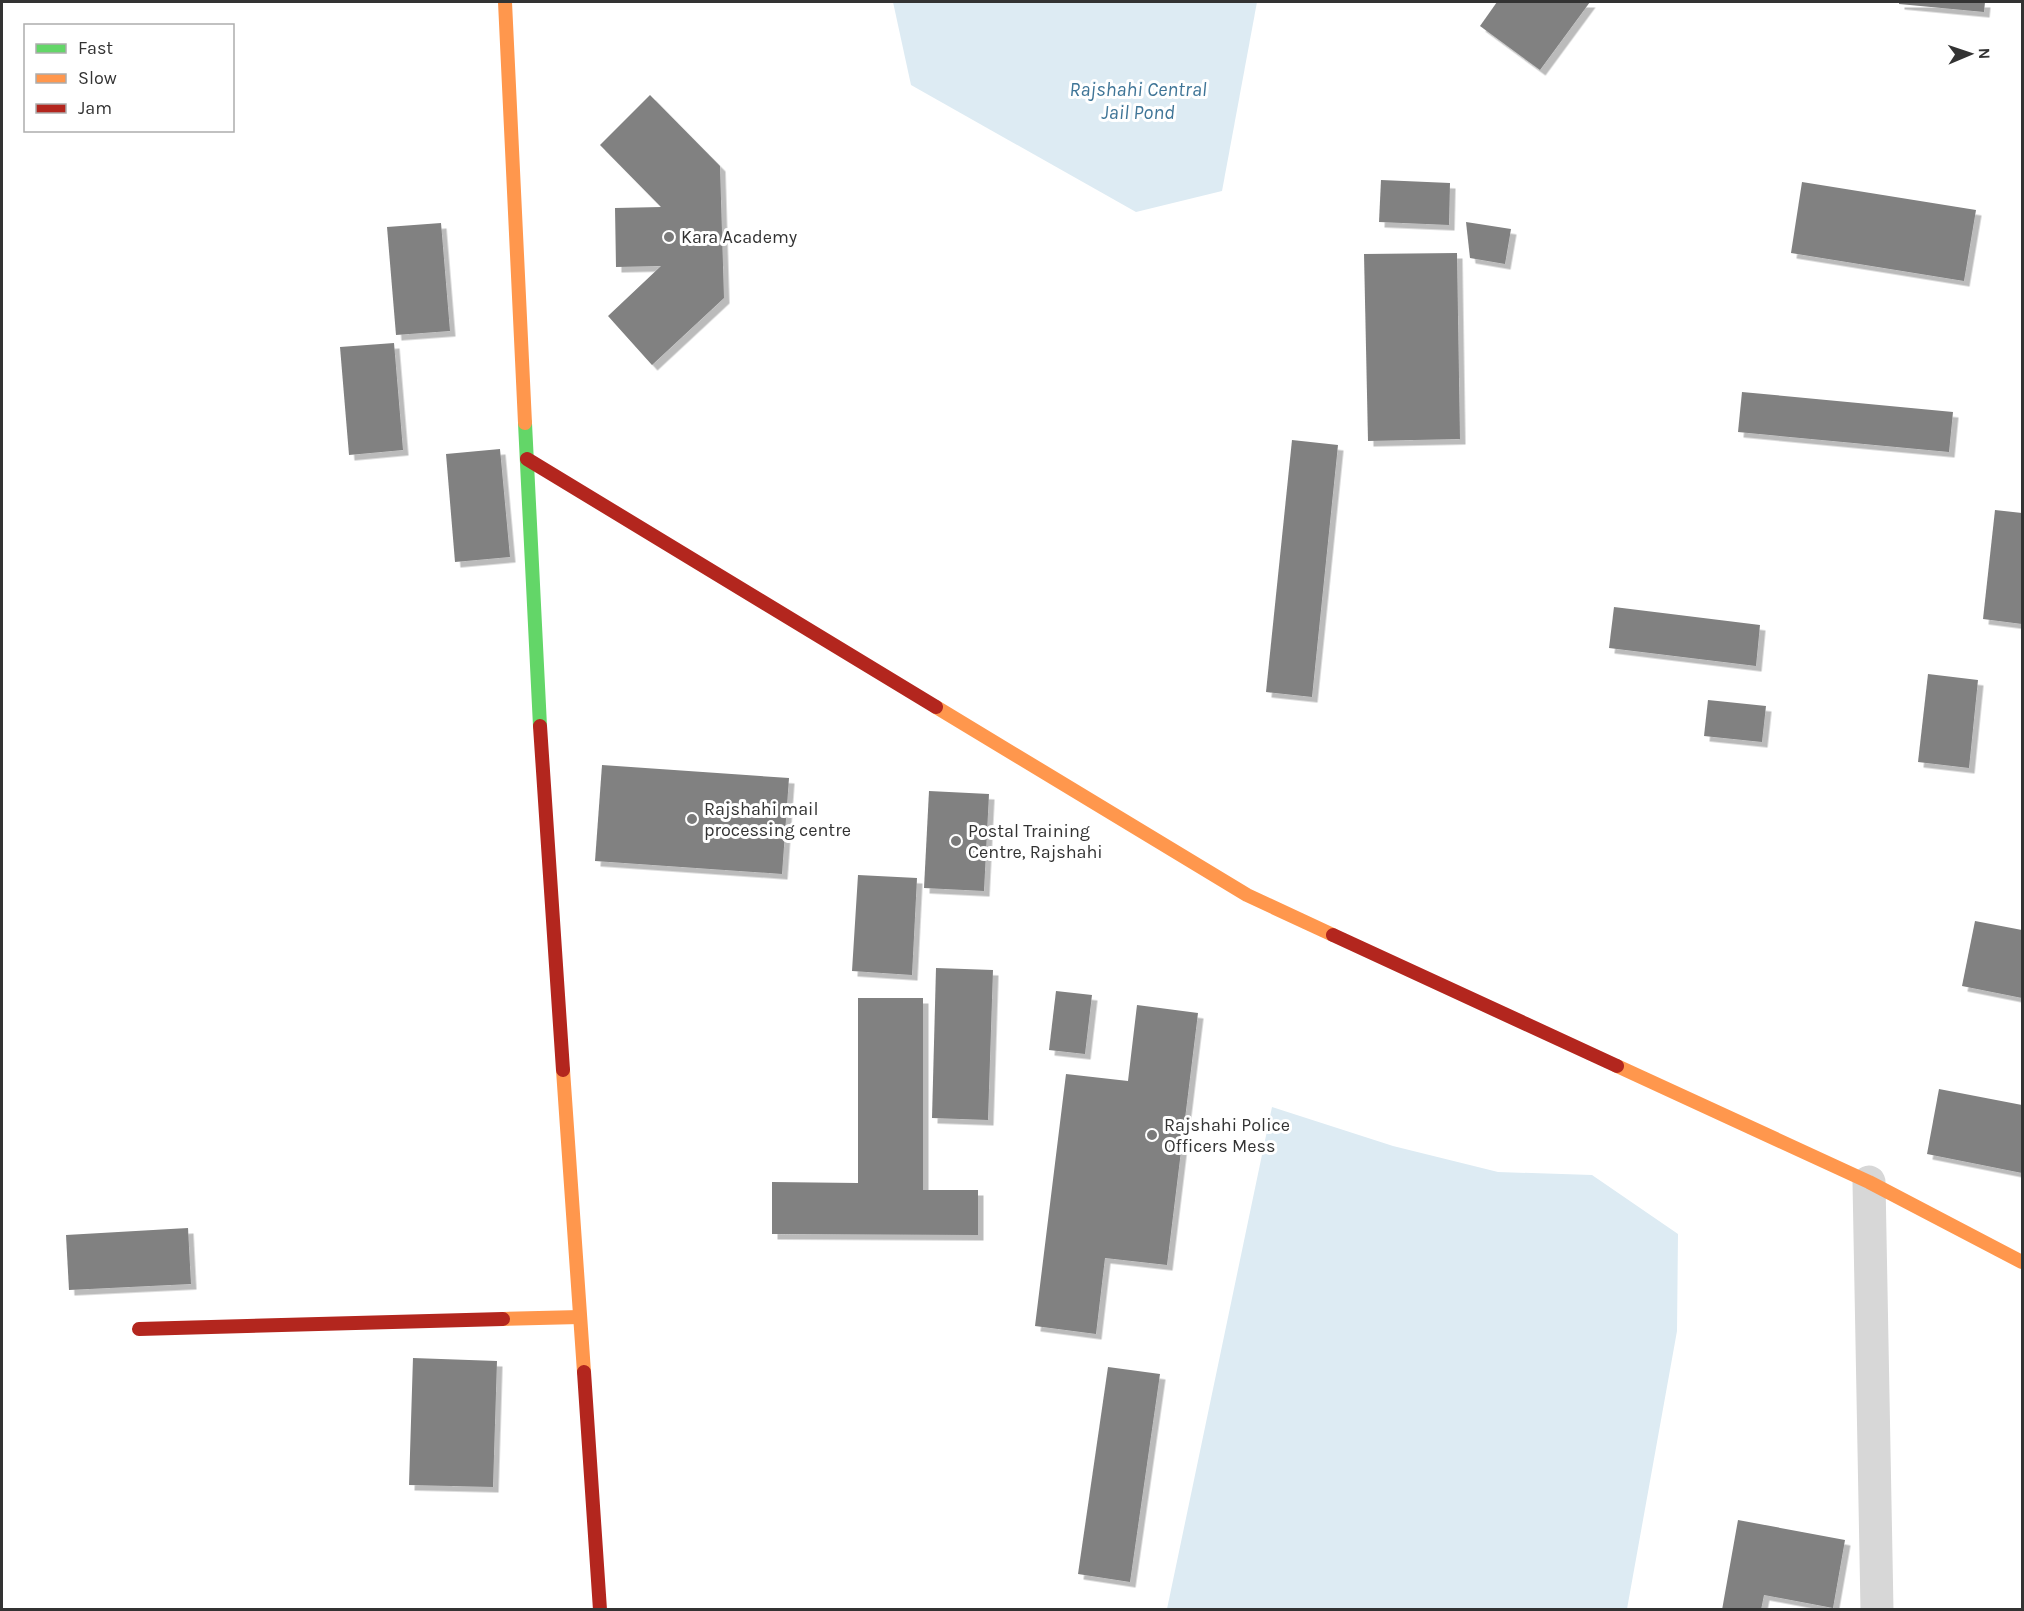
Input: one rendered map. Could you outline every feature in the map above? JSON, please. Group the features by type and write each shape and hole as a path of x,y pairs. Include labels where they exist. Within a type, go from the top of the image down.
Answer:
{"street":[{"path":"505,2 542,767 600,1610"},
{"path":"527,459 1247,895 1869,1182 2022,1262"},
{"path":"1869,1182 1877,1610"},
{"path":"140,1329 580,1317"}],"water":[{"name":"Rajshahi Central Jail Pond","path":"893,2 1257,2 1222,191 1136,212 911,85"},
{"path":"1272,1107 1393,1146 1498,1172 1592,1175 1678,1234 1677,1331 1627,1609 1167,1609"}],"building":[{"path":"1497,2 1590,2 1540,70 1480,26"},
{"path":"1899,2 1985,2 1984,12 1899,4"},
{"name":"Kara Academy","path":"650,95 720,166 724,298 652,365 608,316 661,266 616,267 615,208 661,207 600,145"},
{"path":"1381,180 1450,183 1449,225 1379,222"},
{"path":"1802,182 1976,210 1964,281 1791,253"},
{"path":"1466,222 1511,229 1505,264 1470,258"},
{"path":"441,223 450,331 396,335 387,227"},
{"path":"1457,253 1460,439 1368,441 1364,254"},
{"path":"394,343 403,450 349,455 340,347"},
{"path":"1742,392 1953,412 1949,452 1738,432"},
{"path":"1292,440 1338,445 1312,697 1266,692"},
{"path":"500,449 510,557 455,562 446,454"},
{"path":"1995,510 2022,513 2022,624 1983,619"},
{"path":"1614,607 1760,625 1756,666 1609,648"},
{"path":"1928,674 1978,680 1969,768 1918,762"},
{"path":"1708,700 1766,706 1762,742 1704,736"},
{"name":"Rajshahi mail processing centre","path":"602,765 789,778 782,874 595,861"},
{"name":"Postal Training Centre, Rajshahi","path":"929,791 989,794 984,891 924,888"},
{"path":"858,875 917,878 912,975 852,971"},
{"path":"1975,921 2022,930 2022,998 1962,986"},
{"path":"936,968 993,970 988,1120 932,1118"},
{"path":"1056,991 1092,995 1085,1054 1049,1050"},
{"path":"858,998 923,998 923,1190 978,1190 978,1235 772,1234 772,1182 858,1183"},
{"path":"1137,1005 1198,1013 1167,1265 1105,1258 1096,1334 1035,1326 1066,1074 1128,1081"},
{"path":"1939,1089 2022,1105 2022,1173 1927,1154"},
{"path":"188,1228 191,1284 69,1290 66,1235"},
{"path":"413,1358 497,1361 493,1487 409,1485"},
{"path":"1108,1367 1160,1374 1130,1582 1078,1574"},
{"path":"1738,1520 1845,1540 1833,1608 1764,1595 1761,1610 1722,1610"}],"traffic: fast":[{"path":"525,423 540,726"}],"traffic: slow":[{"path":"505,2 525,423"},
{"path":"936,707 1247,895 1333,935"},
{"path":"1617,1066 1869,1182 2022,1262"},
{"path":"563,1070 584,1372"},
{"path":"503,1319 580,1317"}],"traffic: jam":[{"path":"527,459 936,707"},
{"path":"540,726 563,1070"},
{"path":"1333,935 1617,1066"},
{"path":"139,1329 503,1319"},
{"path":"584,1372 600,1610"}],"place":[{"name":"Kara Academy","path":"669,237"},
{"name":"Rajshahi mail processing centre","path":"692,819"},
{"name":"Postal Training Centre, Rajshahi","path":"956,841"},
{"name":"Rajshahi Police Officers Mess","path":"1152,1135"}]}
